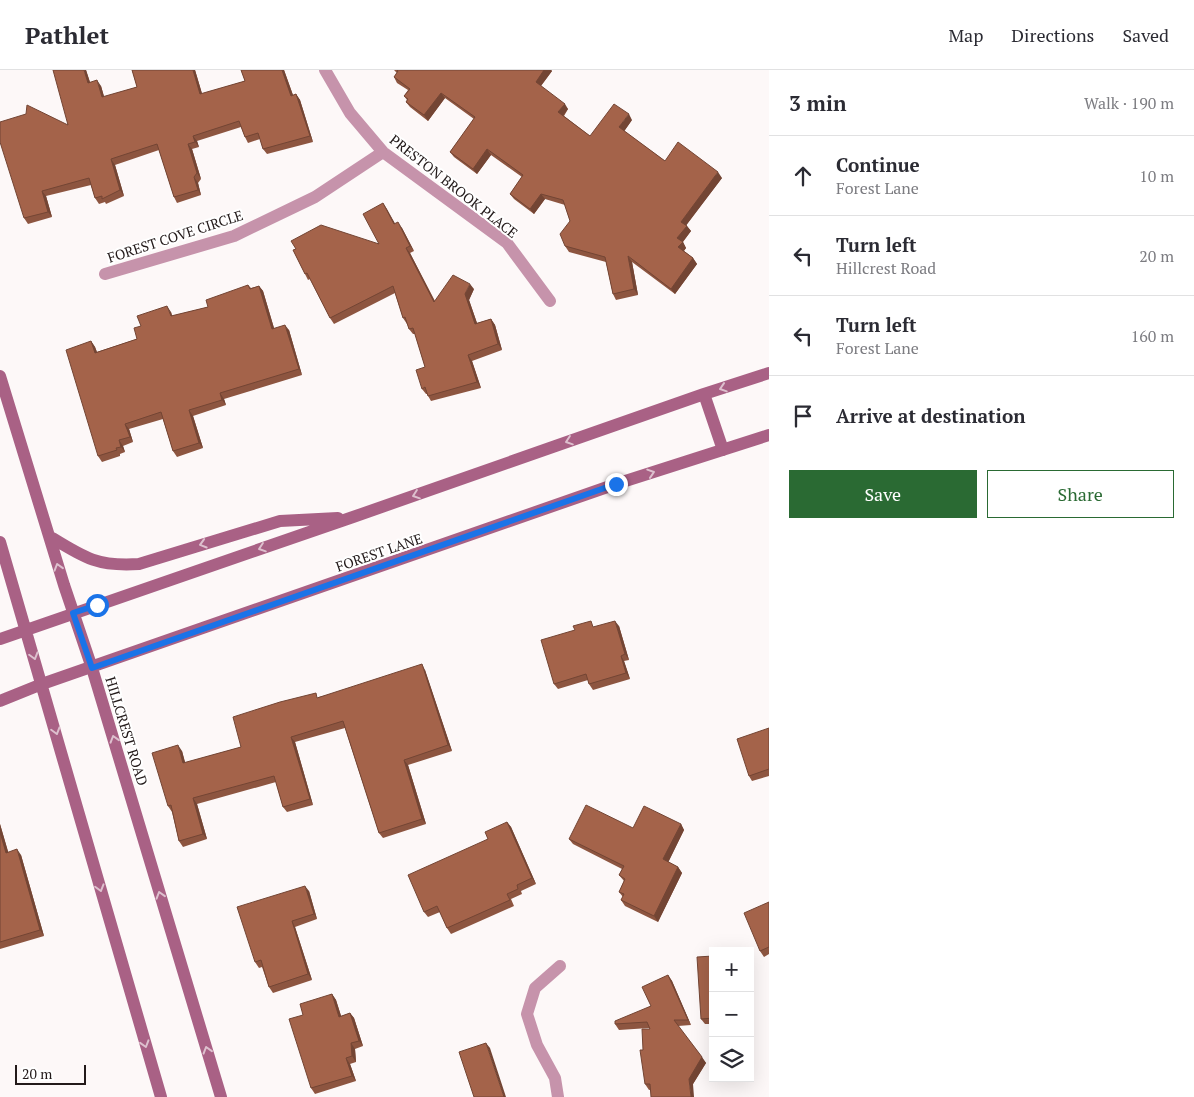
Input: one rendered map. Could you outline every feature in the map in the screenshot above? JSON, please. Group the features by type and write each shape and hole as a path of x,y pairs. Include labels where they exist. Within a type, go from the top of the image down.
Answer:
{"main road":[{"path":"0,639 769,373"},
{"name":"HILLCREST ROAD","path":"0,376 73,613 92,668 221,1097"},
{"path":"704,394 723,450"},
{"name":"FOREST LANE","path":"0,701 42,684 616,484 769,435"},
{"path":"49,536 77,554 96,562 117,566 139,564 280,521 353,517"},
{"path":"0,542 161,1097"}],"street":[{"name":"PRESTON BROOK PLACE","path":"324,70 350,113 383,152 507,243 550,301"},
{"name":"FOREST COVE CIRCLE","path":"105,274 234,236 315,197 383,152"},
{"path":"558,1097 555,1078 538,1046 527,1014 535,988 560,966"}],"building":[{"path":"53,70 84,70 88,83 97,80 102,97 137,87 132,70 193,70 200,94 245,81 241,70 282,70 291,96 296,94 310,136 263,149 258,133 245,137 239,121 193,136 195,142 188,144 197,173 194,177 198,190 174,197 157,144 111,159 120,190 102,199 102,196 95,198 89,178 42,191 48,212 24,218 0,142 0,122 26,114 27,105 68,125"},
{"path":"397,70 544,70 536,82 565,104 558,112 590,136 614,104 629,114 619,127 665,161 678,142 718,172 681,222 687,226 677,238 683,242 678,247 693,258 671,289 628,256 634,289 613,294 605,257 565,246 560,234 570,221 563,200 541,194 530,209 510,194 523,175 487,149 473,169 450,152 475,117 441,93 424,115 406,102 408,99 404,96 410,89 394,77"},
{"path":"383,203 394,224 398,222 410,246 406,248 434,302 453,275 470,284 465,294 475,324 491,319 498,344 468,355 477,382 428,396 425,387 422,389 416,370 425,367 413,328 409,329 405,317 403,318 393,286 330,318 307,273 305,274 293,250 296,249 291,241 321,225 379,244 363,214"},
{"path":"248,285 250,289 259,286 272,329 285,325 299,369 220,393 222,400 189,410 199,443 173,451 161,412 125,424 130,437 119,440 121,447 116,448 117,450 98,456 66,350 91,341 95,353 137,339 134,328 141,326 137,316 167,306 171,316 208,307 206,300"},
{"path":"591,621 593,627 615,621 625,654 621,656 626,673 589,684 586,674 554,684 541,640 575,630 573,626"},
{"path":"422,664 448,745 404,760 422,819 379,833 343,721 291,737 310,799 283,807 274,776 193,798 203,834 179,841 171,805 168,806 152,753 178,745 183,763 241,747 233,717 316,693 317,698"},
{"path":"769,728 769,769 749,776 737,739"},
{"path":"586,805 633,828 644,806 681,824 663,859 678,867 654,916 621,900 624,894 619,892 625,879 619,875 624,866 569,839"},
{"path":"507,822 532,878 517,885 518,889 507,894 510,900 447,928 437,906 424,912 408,875 488,839 485,832"},
{"path":"0,832 6,853 17,849 40,930 0,942"},
{"path":"305,886 314,914 292,921 308,974 269,987 261,960 255,962 237,907"},
{"path":"769,902 769,947 760,951 744,913"},
{"path":"709,956 709,1018 701,1019 697,957"},
{"path":"668,975 688,1020 674,1020 702,1057 689,1079 691,1097 651,1097 650,1084 645,1084 640,1050 643,1050 642,1029 650,1029 647,1022 615,1024 615,1021 651,1006 642,987"},
{"path":"332,994 339,1017 350,1013 359,1041 351,1043 352,1056 346,1058 352,1076 311,1088 289,1019 303,1015 300,1004"},
{"path":"486,1043 504,1097 474,1097 459,1052"}],"route":[{"path":"97,605 73,613 92,668 616,484"}]}
